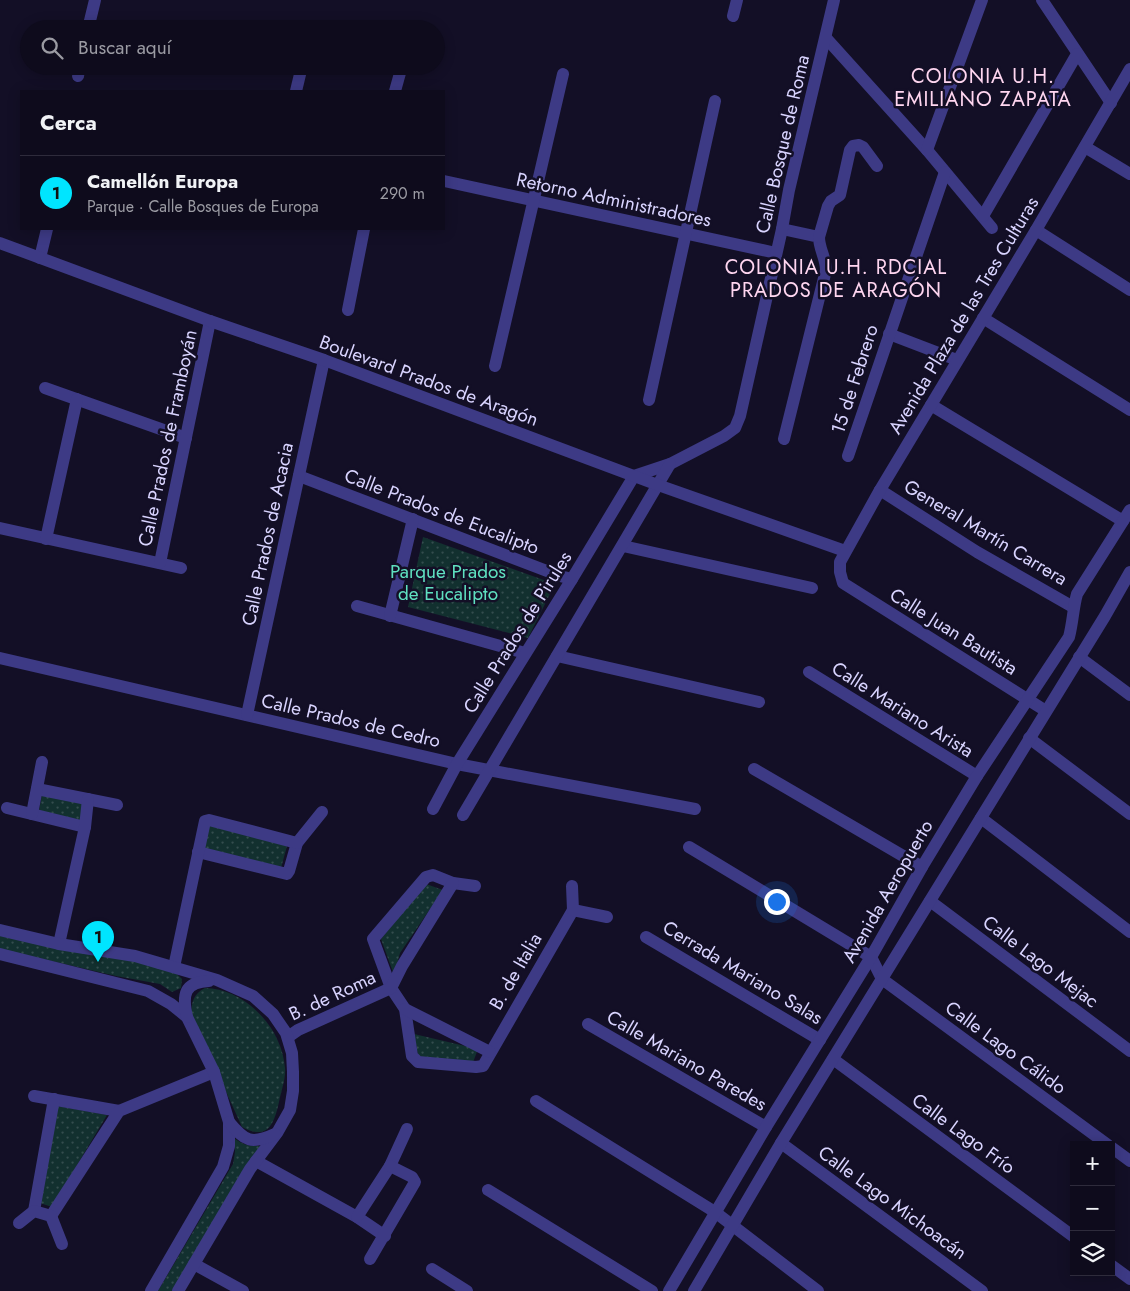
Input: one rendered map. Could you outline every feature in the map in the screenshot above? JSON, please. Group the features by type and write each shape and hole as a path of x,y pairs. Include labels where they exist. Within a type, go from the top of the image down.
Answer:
{"street":[{"path":"90,20 95,0"},
{"path":"733,16 737,0"},
{"name":"Calle Bosque de Roma","path":"634,476 670,464 724,436 735,428 740,416 789,190 834,0"},
{"path":"927,150 982,0"},
{"path":"1042,0 1110,103"},
{"path":"826,38 927,150 992,228"},
{"path":"983,216 1077,54"},
{"name":"Avenida Plaza de las Tres Culturas","path":"843,583 840,562 845,551 1130,69"},
{"path":"495,366 563,74"},
{"path":"296,90 300,75"},
{"path":"395,90 399,75"},
{"path":"649,400 715,102"},
{"path":"784,439 826,270 826,263 819,248 819,237 828,206 831,200 840,195 850,150 853,146 859,145 863,147 877,166"},
{"path":"1085,147 1130,174"},
{"name":"15 de Febrero","path":"848,456 945,172"},
{"name":"Retorno Administradores","path":"445,181 776,254"},
{"path":"782,229 819,237"},
{"path":"40,258 47,230"},
{"path":"348,310 364,230"},
{"path":"1036,230 1130,290"},
{"name":"Boulevard Prados de Aragón","path":"0,243 210,321 324,360 634,476 845,551"},
{"path":"982,318 1130,410"},
{"name":"Calle Prados de Framboyán","path":"160,563 210,321"},
{"path":"889,334 957,360"},
{"name":"Calle Prados de Acacia","path":"247,715 324,360"},
{"path":"45,388 186,438"},
{"path":"46,538 77,400"},
{"path":"931,405 1123,521"},
{"path":"463,816 670,464"},
{"name":"Calle Prados de Eucalipto","path":"299,476 572,579"},
{"name":"Calle Prados de Pirules","path":"432,809 456,764 634,476"},
{"name":"General Martín Carrera","path":"880,490 977,552 1073,607"},
{"name":"Avenida Aeropuerto","path":"669,1291 766,1127 871,957 977,776 1069,637 1073,622 1073,607 1077,594 1130,510"},
{"path":"390,616 412,519"},
{"name":"Calle Prados de Framboyán","path":"0,528 181,568"},
{"path":"623,546 812,588"},
{"path":"694,1291 781,1143 1130,574"},
{"name":"Calle Juan Bautista","path":"843,583 1046,711"},
{"path":"356,606 526,653"},
{"path":"557,656 759,702"},
{"path":"1079,657 1130,695"},
{"name":"Calle Prados de Cedro","path":"0,658 456,764 695,809"},
{"name":"Calle Mariano Arista","path":"809,672 977,776"},
{"path":"1029,738 1130,814"},
{"path":"32,814 42,762"},
{"path":"754,769 922,867"},
{"path":"37,789 117,805"},
{"path":"59,944 85,827 88,799"},
{"path":"7,808 85,827"},
{"path":"198,852 284,874 289,871 297,843 322,812"},
{"path":"981,818 1130,932"},
{"path":"174,967 203,823 207,820 297,843"},
{"path":"689,846 871,957 882,979"},
{"name":"B. de Italia","path":"453,884 433,875 426,877 374,937 372,943 391,988 405,1009 412,1056 415,1061 483,1066 573,910"},
{"path":"453,884 475,886"},
{"name":"B. de Roma","path":"288,1036 391,988 402,966 453,884"},
{"path":"572,886 573,910 607,917"},
{"name":"Calle Lago Mejac","path":"930,901 1130,1051"},
{"path":"0,930 59,944 135,956 217,980 253,996 273,1014 288,1036 292,1053 293,1091 290,1110 277,1134 250,1169 178,1291"},
{"name":"Cerrada Mariano Salas","path":"646,937 820,1040"},
{"path":"0,954 148,991 171,1004 187,1017"},
{"name":"Calle Lago Cálido","path":"882,979 1103,1141"},
{"path":"151,1291 223,1167 229,1146 229,1122 214,1072 187,1017 184,1003 185,993 190,986 199,981 217,980"},
{"name":"B. de Italia","path":"405,1009 490,1052"},
{"name":"Calle Mariano Paredes","path":"588,1024 766,1127"},
{"name":"Calle Lago Frío","path":"833,1059 1070,1234"},
{"path":"34,1096 119,1111 214,1072"},
{"path":"19,1223 34,1211 54,1099"},
{"path":"536,1101 715,1212 818,1291"},
{"path":"51,1216 119,1111"},
{"path":"229,1122 242,1137 251,1141 261,1140 277,1134"},
{"path":"356,1217 390,1166 407,1129"},
{"name":"Calle Lago Michoacán","path":"781,1143 982,1291"},
{"path":"1115,1150 1130,1161"},
{"path":"256,1161 356,1217 384,1236"},
{"path":"370,1259 414,1184 412,1177 390,1166"},
{"path":"488,1190 652,1291"},
{"path":"34,1211 51,1216"},
{"path":"51,1216 62,1244"},
{"path":"194,1264 242,1291"},
{"path":"1115,1268 1130,1279"},
{"path":"432,1269 467,1291"}],"green space":[{"name":"Parque Prados de Eucalipto","path":"423,537 555,584 528,638 408,607"},
{"path":"42,794 83,802 80,821 39,811"},
{"path":"208,825 287,846 281,868 204,849"},
{"path":"426,884 443,890 400,953 394,975 381,939"},
{"path":"0,929 87,947 176,973 182,979 181,988 172,992 160,984 116,976 0,949"},
{"path":"205,988 220,990 248,1003 269,1025 277,1039 282,1053 285,1076 275,1117 264,1131 251,1131 242,1127 191,1014 194,999"},
{"path":"414,1034 478,1049 472,1065 419,1060"},
{"path":"58,1106 107,1115 52,1207 40,1203"},
{"path":"234,1138 248,1145 264,1146 198,1247 172,1291 158,1291 233,1164 235,1152"}],"place":[{"name":"Camellón Europa","path":"98,962"}],"district":[{"name":"COLONIA U.H. EMILIANO ZAPATA","path":"983,88"},
{"name":"COLONIA U.H. RDCIAL PRADOS DE ARAGÓN","path":"836,278"}]}
